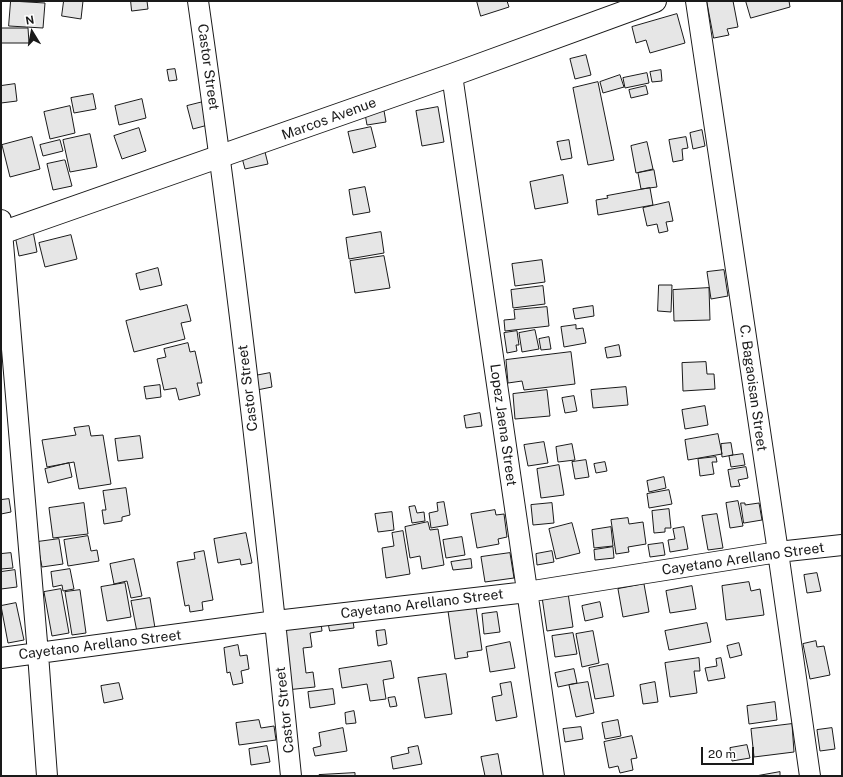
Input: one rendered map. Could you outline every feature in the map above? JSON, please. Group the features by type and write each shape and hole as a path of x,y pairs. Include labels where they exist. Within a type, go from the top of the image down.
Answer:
{"main road":[{"name":"Marcos Avenue","path":"2,229 220,157 655,1"}],"street":[{"name":"Castor Street","path":"198,1 220,157 276,622 291,776"},
{"name":"C. Bagaoisan Street","path":"696,1 810,776"},
{"name":"Lopez Jaena Street","path":"452,75 554,776"},
{"path":"2,229 47,776"},
{"name":"Cayetano Arellano Street","path":"1,658 276,622 527,592 778,552 842,545"}],"building":[{"path":"11,1 45,3 43,28 9,26"},
{"path":"64,1 83,1 81,19 62,16"},
{"path":"131,1 147,1 148,9 132,11"},
{"path":"477,1 507,1 509,7 481,16"},
{"path":"707,1 733,1 738,27 727,29 729,35 714,38"},
{"path":"746,1 789,1 790,7 751,18"},
{"path":"677,14 685,43 650,53 646,40 636,43 632,27"},
{"path":"1,28 28,28 29,43 1,43"},
{"path":"586,55 591,75 575,79 570,59"},
{"path":"175,69 177,80 169,81 167,70"},
{"path":"661,70 662,81 652,82 650,72"},
{"path":"647,73 649,83 625,88 623,78"},
{"path":"620,75 624,87 603,93 600,82"},
{"path":"598,82 614,160 588,165 573,88"},
{"path":"15,84 17,101 1,103 1,86"},
{"path":"646,86 648,94 631,98 629,90"},
{"path":"93,94 96,109 74,113 71,98"},
{"path":"142,99 146,118 119,125 115,106"},
{"path":"203,102 208,125 193,129 187,106"},
{"path":"383,105 386,122 367,125 364,108"},
{"path":"70,106 75,133 50,139 44,112"},
{"path":"438,107 444,142 422,146 416,111"},
{"path":"371,127 376,147 353,153 348,132"},
{"path":"139,128 146,151 122,159 114,136"},
{"path":"702,130 705,146 693,149 690,133"},
{"path":"90,134 97,167 70,172 63,140"},
{"path":"32,137 40,169 10,177 2,145"},
{"path":"686,137 688,148 682,149 683,160 673,162 669,140"},
{"path":"60,140 63,151 43,156 40,145"},
{"path":"569,140 572,158 561,160 557,142"},
{"path":"647,142 653,169 636,173 631,146"},
{"path":"264,148 268,164 245,169 241,154"},
{"path":"65,160 72,186 53,190 47,164"},
{"path":"654,170 657,187 641,189 638,173"},
{"path":"563,175 568,203 535,209 530,182"},
{"path":"365,187 370,212 353,215 349,190"},
{"path":"650,188 653,205 598,215 596,200 608,198 607,196"},
{"path":"669,202 673,221 666,222 668,231 659,233 657,224 647,226 643,208"},
{"path":"32,226 37,252 19,256 14,230"},
{"path":"381,232 384,253 349,259 346,238"},
{"path":"71,235 77,259 45,267 39,243"},
{"path":"384,256 390,288 355,293 350,261"},
{"path":"542,260 545,282 515,286 512,264"},
{"path":"158,268 162,285 140,290 136,274"},
{"path":"724,270 728,296 711,299 707,272"},
{"path":"659,285 672,285 671,312 658,311"},
{"path":"543,286 545,304 513,308 511,290"},
{"path":"709,288 710,320 674,321 673,290"},
{"path":"187,305 191,321 181,323 185,339 134,352 126,321"},
{"path":"593,306 594,316 575,319 573,309"},
{"path":"547,307 549,326 505,331 504,320 515,319 514,310"},
{"path":"576,325 576,329 583,328 586,343 564,347 561,327"},
{"path":"535,330 539,349 522,352 519,333"},
{"path":"517,331 519,345 516,345 517,351 507,353 504,333"},
{"path":"549,337 551,349 541,350 539,339"},
{"path":"188,343 190,352 195,351 202,383 197,383 200,395 179,400 176,388 164,390 157,359 166,357 164,349"},
{"path":"619,345 621,356 607,358 605,348"},
{"path":"571,352 575,384 524,390 522,381 508,383 506,360"},
{"path":"706,362 707,374 714,374 715,389 683,391 682,363"},
{"path":"270,373 272,387 252,391 249,377"},
{"path":"160,385 161,397 146,399 144,387"},
{"path":"626,387 628,405 593,408 591,390"},
{"path":"547,390 550,416 515,419 513,394"},
{"path":"574,396 577,411 565,413 562,398"},
{"path":"705,406 708,425 685,429 682,410"},
{"path":"480,413 482,426 466,428 464,416"},
{"path":"89,426 91,436 103,435 111,484 79,489 74,462 47,467 42,440 76,435 74,428"},
{"path":"718,434 722,454 688,460 685,440"},
{"path":"140,436 143,458 118,461 115,439"},
{"path":"544,442 548,463 528,466 524,445"},
{"path":"731,443 733,455 722,457 721,444"},
{"path":"572,444 575,460 558,462 556,447"},
{"path":"743,454 745,465 731,467 729,456"},
{"path":"716,457 717,462 712,462 714,474 700,476 698,459"},
{"path":"586,460 589,477 575,479 572,462"},
{"path":"605,462 607,471 596,473 594,464"},
{"path":"69,463 72,477 48,483 45,469"},
{"path":"559,465 564,495 541,498 537,469"},
{"path":"746,467 748,478 738,480 740,486 731,487 728,470"},
{"path":"664,477 666,488 649,492 647,481"},
{"path":"126,488 130,515 122,517 122,521 104,524 102,510 106,510 103,491"},
{"path":"669,490 672,504 649,508 647,494"},
{"path":"9,499 11,512 1,514 1,500"},
{"path":"738,501 743,526 730,528 726,503"},
{"path":"444,502 448,525 431,528 429,513 438,511 437,503"},
{"path":"84,503 88,534 53,538 49,508"},
{"path":"552,503 554,523 533,525 531,505"},
{"path":"741,503 745,503 745,505 759,503 762,520 744,523"},
{"path":"415,506 417,513 424,512 425,521 412,523 409,507"},
{"path":"669,509 671,528 665,528 665,532 654,533 652,511"},
{"path":"495,510 496,515 504,514 507,537 498,539 499,544 477,548 471,514"},
{"path":"392,512 394,530 378,532 375,514"},
{"path":"717,514 723,548 708,550 702,516"},
{"path":"628,518 629,524 643,522 646,544 628,547 629,552 616,554 611,520"},
{"path":"428,522 430,530 438,529 444,565 422,569 420,556 410,558 405,527"},
{"path":"572,523 580,553 556,559 549,529"},
{"path":"611,527 613,546 594,548 592,530"},
{"path":"684,527 688,549 670,552 668,540 675,539 673,529"},
{"path":"403,531 410,574 386,578 382,548 394,546 392,533"},
{"path":"246,533 252,563 241,565 240,559 218,563 214,539"},
{"path":"88,536 91,551 97,550 99,561 68,566 64,540"},
{"path":"462,537 465,555 446,558 443,540"},
{"path":"59,539 63,564 42,567 37,542"},
{"path":"663,543 665,555 650,557 648,545"},
{"path":"613,547 614,558 595,560 594,550"},
{"path":"204,551 213,600 202,602 203,610 190,612 189,605 185,606 177,562 195,559 194,553"},
{"path":"552,551 554,562 537,565 536,554"},
{"path":"11,553 13,568 1,569 1,554"},
{"path":"510,553 514,578 485,582 481,557"},
{"path":"134,559 142,596 131,598 127,581 114,584 110,564"},
{"path":"471,559 472,568 453,570 451,562"},
{"path":"70,569 74,589 63,591 62,585 53,587 51,572"},
{"path":"15,570 17,587 1,589 1,572"},
{"path":"817,573 821,591 807,593 804,575"},
{"path":"749,582 751,591 760,589 764,615 726,620 722,586"},
{"path":"125,583 131,617 107,621 101,587"},
{"path":"644,584 649,612 623,617 618,589"},
{"path":"692,586 696,609 670,613 666,591"},
{"path":"61,589 69,633 52,636 44,592"},
{"path":"80,590 86,633 72,635 65,592"},
{"path":"568,593 573,627 547,631 542,597"},
{"path":"150,598 155,628 137,632 131,601"},
{"path":"600,602 603,617 585,621 582,606"},
{"path":"16,603 24,640 8,643 1,606"},
{"path":"476,607 482,650 467,652 468,657 455,659 448,611"},
{"path":"497,612 500,632 484,634 482,614"},
{"path":"328,621 353,621 354,628 330,631"},
{"path":"321,623 322,631 310,633 312,647 303,648 306,673 313,672 315,687 286,690 279,628"},
{"path":"707,623 711,642 669,650 665,631"},
{"path":"385,630 387,644 378,646 376,631"},
{"path":"593,631 599,663 582,667 576,634"},
{"path":"573,633 577,654 555,657 552,636"},
{"path":"816,641 817,647 824,646 830,675 810,679 803,644"},
{"path":"510,642 515,668 490,672 486,647"},
{"path":"739,643 742,655 730,658 727,646"},
{"path":"238,645 240,656 247,655 249,669 241,671 243,683 233,685 230,672 227,673 224,648"},
{"path":"699,658 700,671 694,671 697,693 670,697 665,663"},
{"path":"721,658 725,678 708,681 705,668 717,666 716,659"},
{"path":"391,661 394,678 383,680 386,699 370,701 367,684 342,688 339,669"},
{"path":"608,664 614,696 595,699 589,668"},
{"path":"574,669 577,683 558,687 555,673"},
{"path":"446,674 452,714 425,718 418,678"},
{"path":"511,682 517,717 496,721 492,697 502,695 500,684"},
{"path":"588,682 594,713 576,717 569,685"},
{"path":"655,682 658,702 643,704 640,685"},
{"path":"119,683 123,699 104,703 101,686"},
{"path":"333,689 335,704 310,708 308,692"},
{"path":"395,697 397,706 390,707 388,698"},
{"path":"775,702 777,720 749,724 747,706"},
{"path":"354,711 356,723 346,724 345,713"},
{"path":"259,720 261,728 274,726 276,740 239,745 236,723"},
{"path":"618,720 621,736 605,739 602,723"},
{"path":"792,724 794,752 754,757 751,729"},
{"path":"581,727 583,739 565,742 563,729"},
{"path":"343,728 347,751 315,756 313,748 321,746 319,733"},
{"path":"832,728 835,749 820,751 817,730"},
{"path":"632,736 637,758 631,759 633,770 620,773 618,766 609,768 604,742"},
{"path":"747,745 750,758 732,761 730,748"},
{"path":"267,746 270,762 251,765 249,749"},
{"path":"418,746 422,764 393,769 391,757 409,753 408,748"},
{"path":"498,754 502,776 485,776 481,757"},
{"path":"780,772 780,776 756,776"},
{"path":"355,773 355,776 319,776 319,775"}]}
